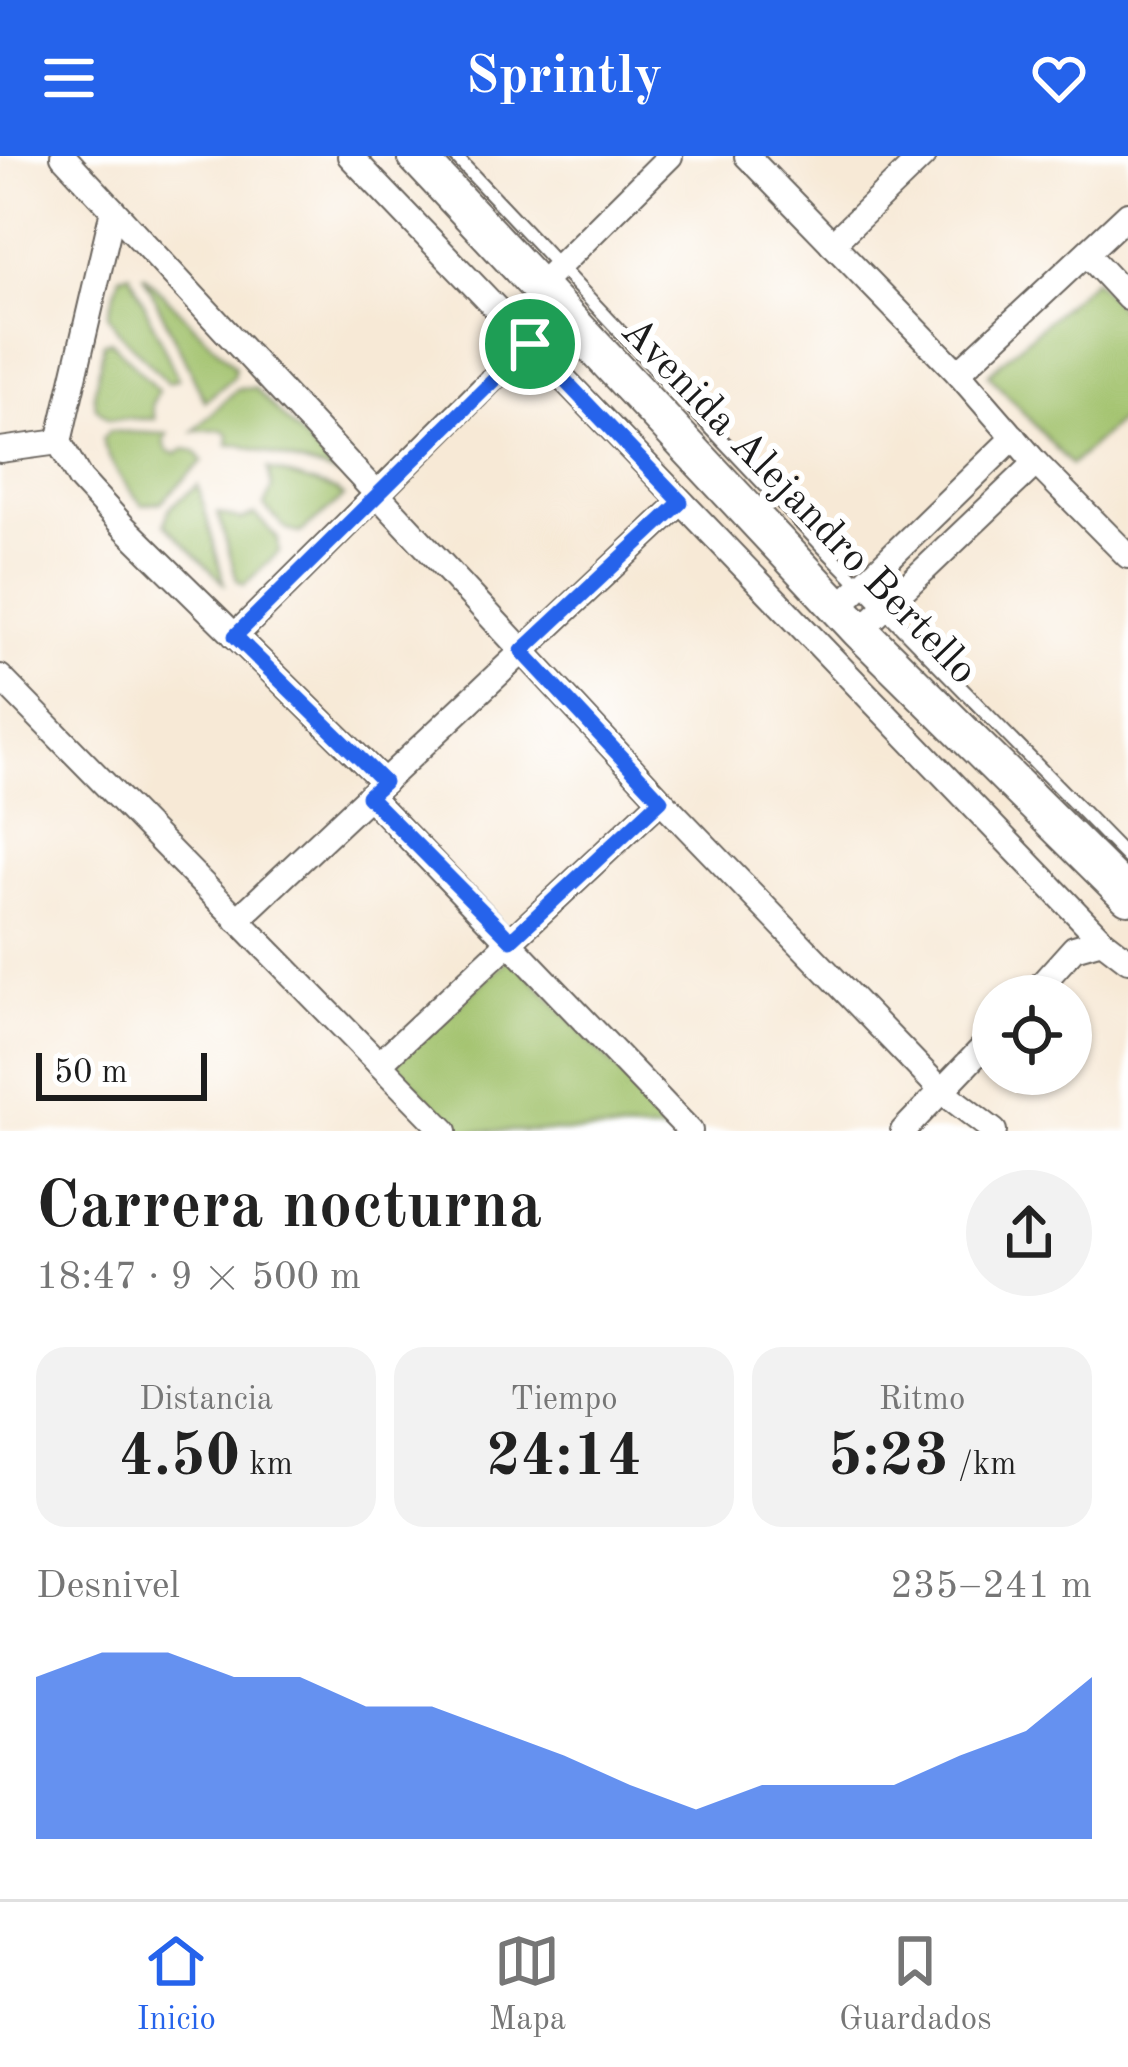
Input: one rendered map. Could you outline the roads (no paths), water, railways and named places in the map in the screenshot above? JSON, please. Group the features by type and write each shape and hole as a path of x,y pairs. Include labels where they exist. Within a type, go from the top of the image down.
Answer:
{"main road":[{"name":"Avenida Alejandro Bertello","path":"430,158 1128,896"}],"street":[{"path":"63,156 661,800 943,1092 994,1131"},
{"path":"350,156 1102,940 1128,960"},
{"path":"235,636 530,344 553,288 670,156"},
{"path":"747,156 1128,556"},
{"path":"832,244 922,156"},
{"path":"113,210 59,442 80,479 235,636 690,1131"},
{"path":"958,373 1128,214"},
{"path":"1087,254 1128,298"},
{"path":"860,608 1014,437"},
{"path":"0,450 59,442"},
{"path":"860,608 1036,463"},
{"path":"237,920 681,502"},
{"path":"0,677 445,1131"},
{"path":"379,1064 661,800"},
{"path":"1049,975 1074,948 1102,940"},
{"path":"903,1131 972,1060"}],"lane":[{"path":"860,608 1128,858"}]}
